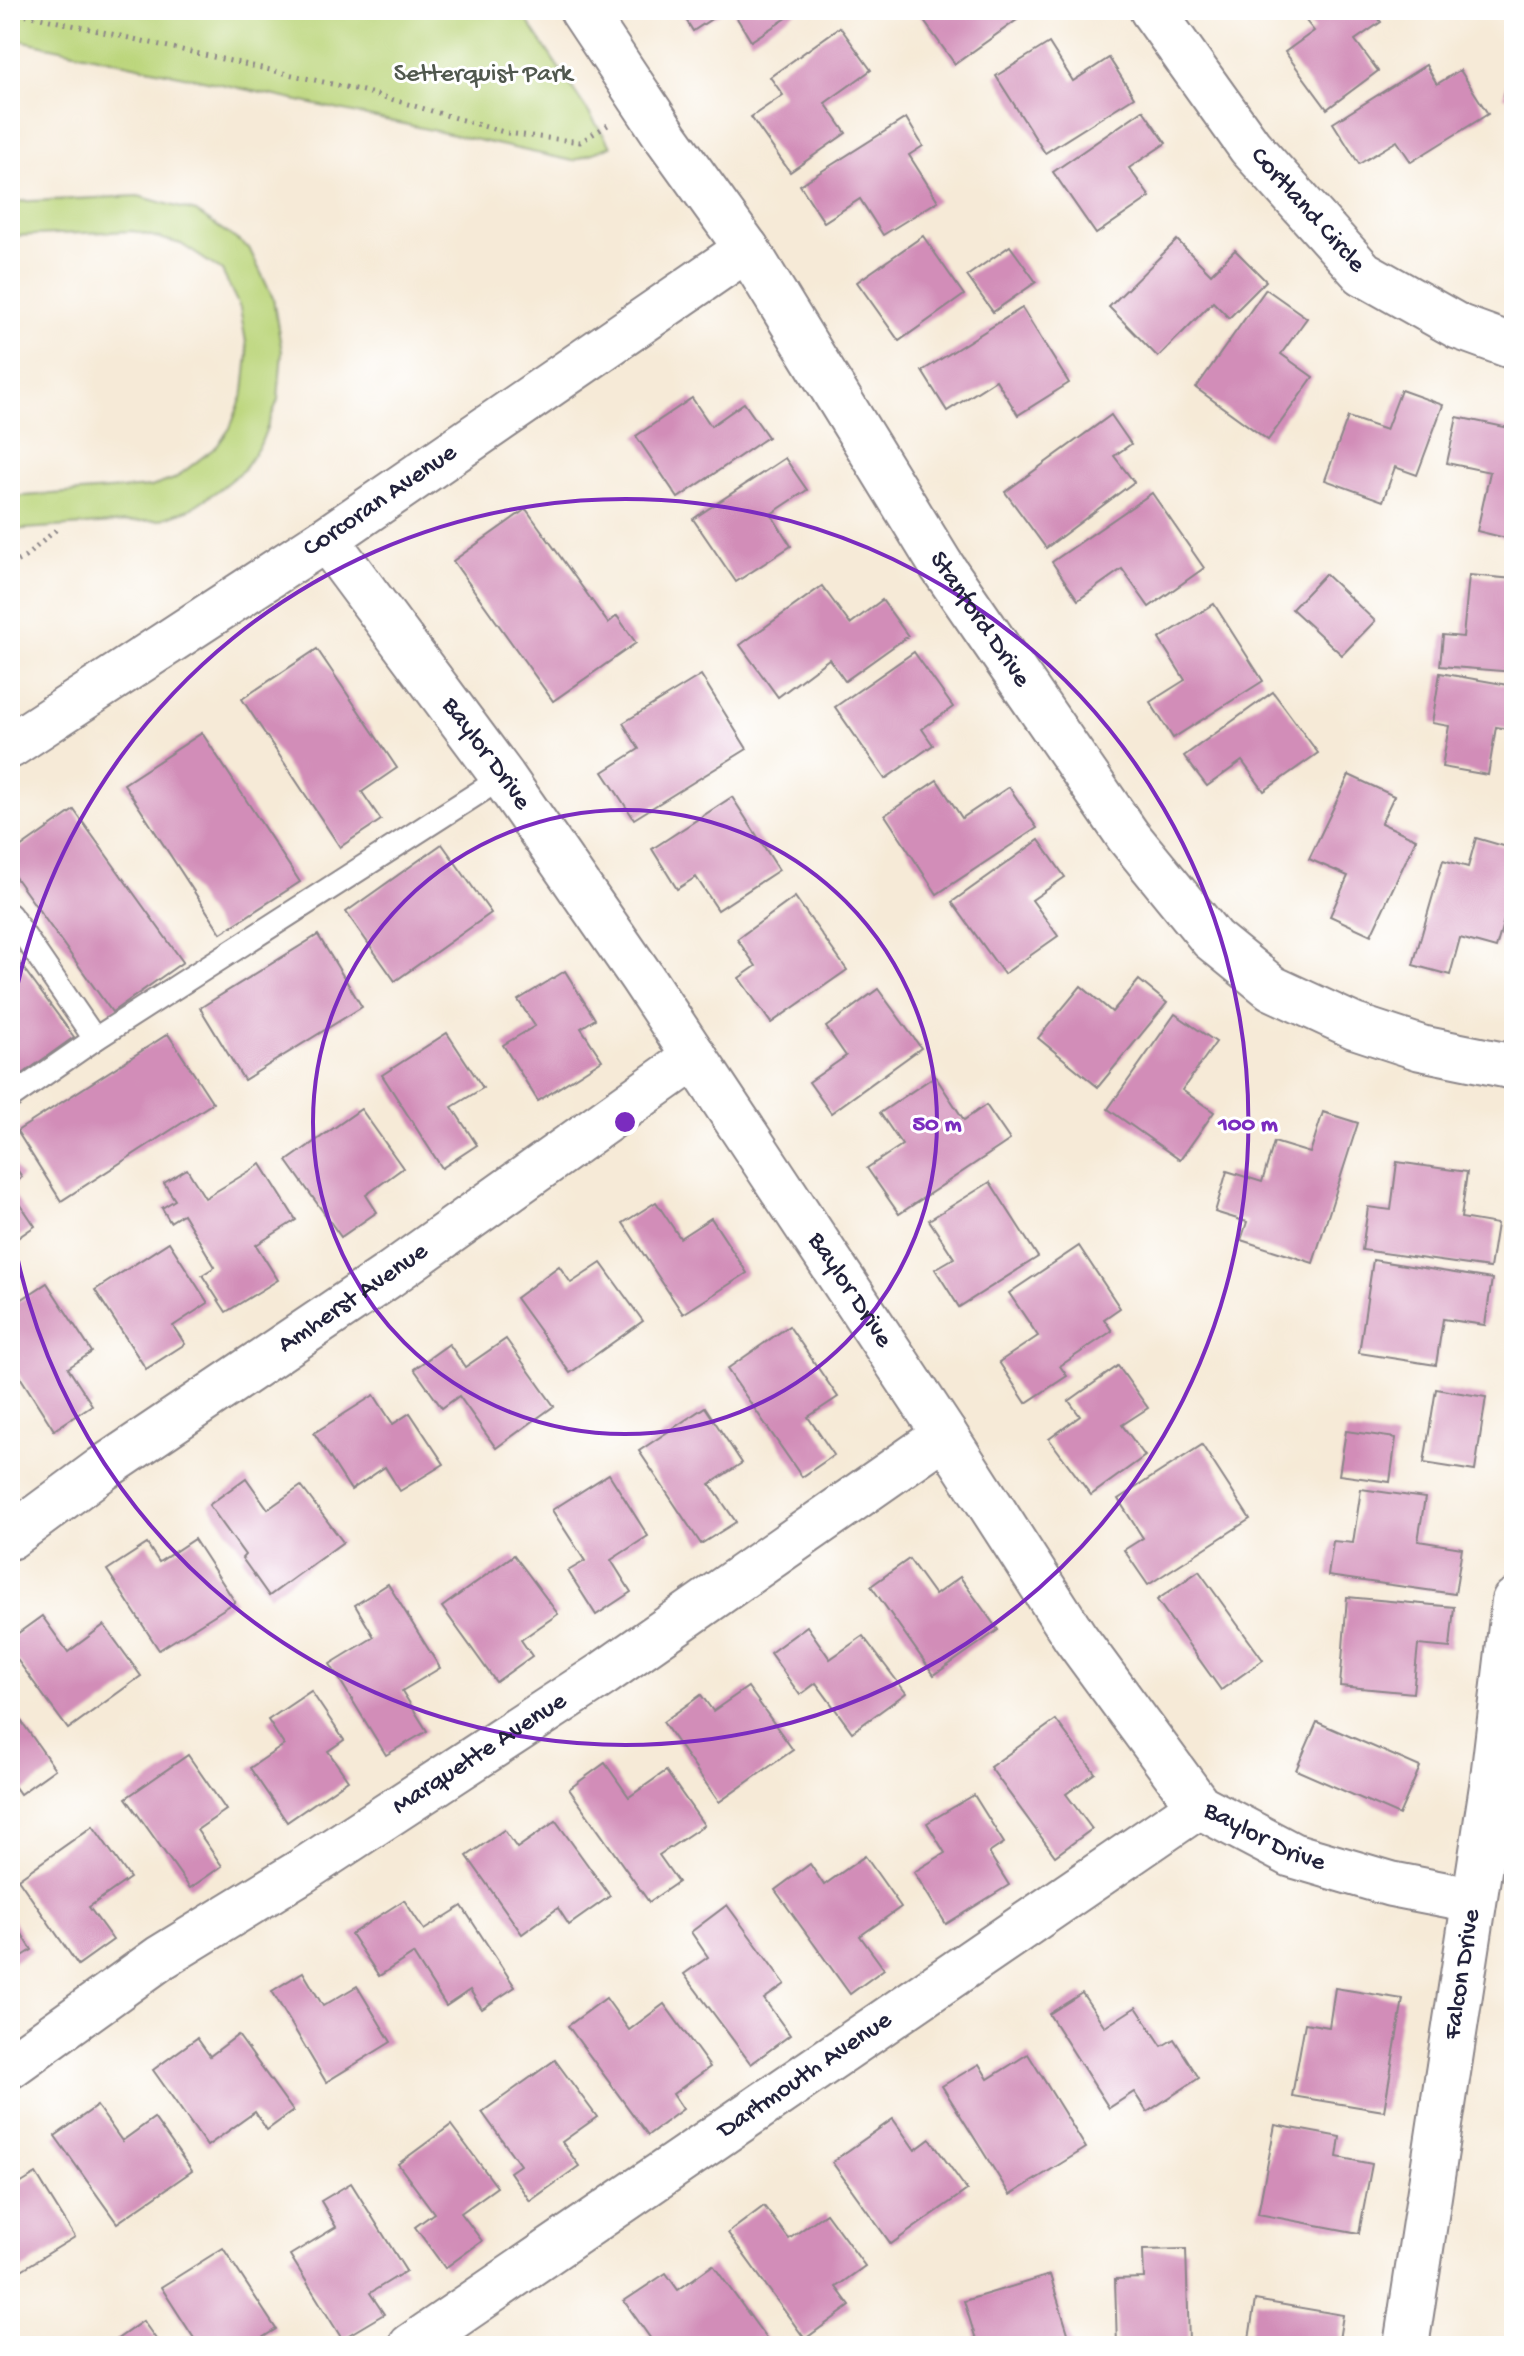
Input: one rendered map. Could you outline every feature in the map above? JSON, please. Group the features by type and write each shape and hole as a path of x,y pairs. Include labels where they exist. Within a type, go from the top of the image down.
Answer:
{"street":[{"name":"Stanford Drive","path":"582,10 667,138 747,249 941,565 1128,836 1212,939 1272,988 1354,1026 1421,1048 1514,1067"},
{"name":"Cortland Circle","path":"1152,10 1250,147 1363,273 1459,327 1514,347"},
{"name":"Corcoran Avenue","path":"10,746 326,539 747,249"},
{"name":"Baylor Drive","path":"326,539 503,777 695,1057 1075,1637 1199,1806 1292,1855 1391,1884 1473,1900"},
{"name":"Amherst Avenue","path":"10,1537 102,1469 388,1276 695,1057"},
{"name":"Marquette Avenue","path":"10,2066 160,1958 302,1871 603,1674 945,1435"},
{"name":"Falcon Drive","path":"1406,2346 1492,1786 1514,1601"},
{"name":"Dartmouth Avenue","path":"411,2346 1199,1806"}],"lane":[{"path":"10,1098 95,1039 503,777"},
{"path":"10,915 95,1039"}],"path":[{"path":"166,10 176,13 177,10"},
{"path":"10,11 363,91 507,133 580,142 608,125"},
{"path":"10,565 25,557 58,528"}],"green space":[{"name":"Setterquist Park","path":"10,10 520,10 611,146 573,161 10,38"},
{"path":"138,196 196,212 249,248 273,298 282,352 278,400 260,445 243,470 190,509 159,520 10,530 10,497 151,487 174,479 217,446 230,428 244,392 248,354 240,308 222,271 181,244 133,231 10,236 10,202"}],"building":[{"path":"680,10 725,10 693,31"},
{"path":"732,10 799,10 751,41"},
{"path":"916,10 1031,10 955,64"},
{"path":"1310,10 1372,10 1381,22 1355,40 1378,71 1327,109 1285,52 1314,31 1302,16"},
{"path":"840,27 871,70 825,103 846,133 790,172 751,117 783,95 770,77"},
{"path":"1514,42 1514,98 1504,97"},
{"path":"1049,43 1073,81 1109,58 1134,97 1045,153 996,76"},
{"path":"1426,65 1437,84 1460,70 1488,114 1411,162 1397,141 1359,164 1333,123"},
{"path":"1143,110 1166,143 1129,168 1150,197 1096,234 1053,172"},
{"path":"906,118 923,146 909,155 938,201 883,235 860,199 824,222 800,185"},
{"path":"1514,224 1514,282 1506,281"},
{"path":"923,236 964,295 899,341 857,282"},
{"path":"1177,240 1211,274 1235,250 1266,281 1229,318 1213,302 1158,357 1109,307"},
{"path":"1010,246 1036,282 993,312 967,276"},
{"path":"1266,289 1307,318 1281,354 1313,377 1268,440 1196,388"},
{"path":"1022,308 1069,383 1018,415 996,380 947,411 922,371"},
{"path":"1401,390 1443,405 1417,475 1395,467 1383,501 1325,480 1348,417 1386,430"},
{"path":"692,398 711,426 744,403 768,437 678,498 636,436"},
{"path":"1111,415 1131,444 1114,456 1134,482 1046,548 1005,492"},
{"path":"1457,417 1514,429 1514,540 1477,531 1490,472 1447,463"},
{"path":"785,458 807,490 771,514 791,546 736,582 693,519"},
{"path":"1152,493 1204,568 1149,607 1122,569 1078,600 1052,562"},
{"path":"526,509 608,623 617,616 636,643 553,701 453,561"},
{"path":"1325,574 1375,621 1342,655 1292,609"},
{"path":"1469,575 1514,579 1514,672 1440,666 1443,635 1463,637"},
{"path":"822,586 850,624 882,600 908,636 845,681 829,659 778,697 740,645"},
{"path":"1214,604 1263,681 1173,738 1150,702 1185,680 1159,639"},
{"path":"317,649 397,768 362,792 381,820 340,847 242,699"},
{"path":"914,652 953,707 922,729 933,745 885,779 835,707"},
{"path":"1440,673 1514,686 1514,730 1496,727 1488,775 1442,767 1449,726 1432,723"},
{"path":"701,675 747,749 634,819 603,772 639,749 623,723"},
{"path":"1273,692 1318,753 1264,791 1242,761 1207,786 1184,756"},
{"path":"202,733 300,882 221,933 124,784"},
{"path":"1349,775 1394,796 1381,823 1416,839 1371,935 1330,916 1348,876 1309,859"},
{"path":"937,780 962,818 1009,787 1037,828 937,894 885,815"},
{"path":"732,797 779,870 718,910 696,877 677,889 652,849"},
{"path":"74,810 183,962 112,1012 10,870 10,855"},
{"path":"1476,838 1514,849 1514,885 1496,948 1460,938 1450,975 1413,965 1443,860 1468,867"},
{"path":"1039,840 1065,877 1032,900 1058,936 1004,974 952,902"},
{"path":"442,844 491,913 395,981 346,912"},
{"path":"795,897 847,970 771,1023 739,978 756,966 737,939"},
{"path":"318,935 362,1007 244,1080 200,1008"},
{"path":"10,950 74,1037 10,1083"},
{"path":"565,971 595,1019 581,1028 602,1060 538,1101 503,1045 535,1026 518,1000"},
{"path":"1139,980 1167,1003 1098,1087 1038,1038 1081,986 1112,1012"},
{"path":"878,989 921,1048 831,1113 809,1082 846,1056 826,1027"},
{"path":"1175,1014 1216,1042 1182,1090 1214,1112 1180,1160 1108,1109"},
{"path":"447,1033 483,1088 452,1107 477,1145 442,1168 382,1075"},
{"path":"168,1034 213,1103 61,1201 17,1131"},
{"path":"935,1076 964,1120 986,1105 1010,1140 899,1214 867,1168 902,1145 880,1113"},
{"path":"361,1109 403,1168 366,1195 377,1212 341,1237 287,1161"},
{"path":"1323,1112 1358,1123 1313,1263 1241,1240 1247,1222 1215,1212 1227,1171 1262,1182 1274,1142 1310,1153"},
{"path":"10,1159 22,1177 10,1186"},
{"path":"1397,1162 1467,1172 1461,1218 1497,1224 1490,1268 1362,1250 1368,1207 1391,1210"},
{"path":"261,1164 296,1220 256,1245 278,1280 226,1312 202,1275 215,1267 183,1214 170,1222 162,1208 175,1200 164,1183 187,1169 205,1198"},
{"path":"990,1182 1038,1257 959,1307 935,1269 954,1258 929,1220"},
{"path":"10,1189 35,1226 10,1243"},
{"path":"656,1202 680,1238 711,1218 747,1273 683,1314 623,1223"},
{"path":"169,1242 208,1303 173,1326 185,1344 146,1369 95,1290"},
{"path":"1079,1246 1120,1308 1104,1319 1112,1331 1060,1366 1067,1376 1026,1403 999,1362 1038,1336 1009,1293"},
{"path":"1373,1260 1492,1279 1485,1325 1443,1319 1436,1365 1359,1353"},
{"path":"601,1263 643,1321 570,1373 516,1298 559,1266 571,1283"},
{"path":"47,1283 92,1352 68,1368 92,1405 54,1430 10,1361 10,1307"},
{"path":"789,1326 838,1397 808,1417 834,1455 802,1477 727,1369"},
{"path":"506,1339 554,1406 496,1448 459,1396 442,1408 414,1369 449,1344 465,1367"},
{"path":"1118,1366 1148,1408 1122,1425 1145,1456 1091,1495 1049,1439 1080,1416 1069,1401"},
{"path":"1436,1389 1486,1397 1475,1471 1424,1463"},
{"path":"374,1395 393,1424 410,1413 444,1464 400,1491 385,1467 351,1490 314,1433"},
{"path":"705,1407 742,1463 710,1484 736,1522 701,1544 639,1451"},
{"path":"1346,1431 1396,1438 1390,1482 1339,1475"},
{"path":"1202,1445 1250,1519 1148,1585 1124,1550 1143,1538 1118,1499"},
{"path":"609,1474 648,1536 611,1560 631,1592 596,1615 568,1571 585,1561 552,1510"},
{"path":"246,1478 268,1509 301,1486 343,1542 269,1596 242,1558 245,1555 209,1505"},
{"path":"1361,1489 1425,1498 1418,1541 1462,1548 1455,1594 1328,1576 1333,1541 1353,1543"},
{"path":"194,1539 235,1602 159,1650 107,1570 147,1544 159,1562"},
{"path":"514,1555 558,1614 521,1640 532,1656 496,1682 442,1607"},
{"path":"909,1559 935,1595 960,1577 998,1630 934,1675 871,1586"},
{"path":"1199,1571 1263,1660 1221,1690 1157,1600"},
{"path":"388,1584 440,1668 402,1691 427,1731 386,1755 330,1664 374,1637 355,1605"},
{"path":"1347,1597 1454,1607 1450,1648 1418,1645 1413,1693 1340,1686"},
{"path":"42,1616 68,1652 104,1625 141,1676 68,1729 10,1650 10,1639"},
{"path":"807,1626 830,1659 863,1636 906,1693 852,1732 816,1683 800,1695 770,1653"},
{"path":"748,1687 793,1750 719,1802 663,1722 701,1695 713,1711"},
{"path":"311,1691 344,1740 328,1751 348,1780 287,1822 250,1768 284,1745 268,1720"},
{"path":"10,1705 55,1769 20,1794 10,1780"},
{"path":"1056,1720 1095,1773 1066,1794 1092,1829 1055,1856 990,1767"},
{"path":"1317,1722 1420,1767 1399,1815 1296,1770"},
{"path":"188,1755 226,1810 197,1830 222,1866 190,1888 126,1798"},
{"path":"605,1763 629,1797 666,1771 704,1825 659,1855 678,1882 649,1902 569,1789"},
{"path":"974,1795 1004,1843 989,1853 1009,1885 946,1924 914,1872 945,1853 927,1823"},
{"path":"556,1821 610,1896 569,1925 558,1908 522,1934 467,1856 504,1830 517,1848"},
{"path":"93,1826 130,1878 89,1907 113,1940 78,1965 18,1879"},
{"path":"865,1856 901,1907 860,1936 884,1969 850,1994 775,1890 810,1864 824,1885"},
{"path":"404,1900 424,1930 462,1906 515,1987 482,2009 470,1990 446,2006 413,1954 379,1976 351,1934"},
{"path":"727,1905 785,1984 764,1999 790,2035 751,2064 684,1974 708,1957 691,1932"},
{"path":"10,1915 32,1950 10,1964"},
{"path":"303,1972 323,2006 357,1986 391,2042 326,2082 272,1991"},
{"path":"1335,1988 1403,1999 1384,2111 1292,2096 1305,2023 1329,2027"},
{"path":"1082,1993 1105,2027 1136,2007 1162,2046 1174,2039 1199,2078 1147,2112 1134,2092 1109,2108 1049,2014"},
{"path":"606,1998 629,2030 664,2004 710,2067 673,2094 683,2109 648,2135 568,2026"},
{"path":"238,2035 293,2111 267,2130 255,2112 207,2146 153,2070 197,2038 210,2056"},
{"path":"1028,2054 1086,2148 1010,2195 942,2086 979,2064 988,2079"},
{"path":"555,2060 597,2117 562,2142 579,2166 530,2201 510,2172 520,2165 482,2112"},
{"path":"97,2106 122,2141 154,2118 192,2171 117,2223 55,2136"},
{"path":"893,2119 915,2150 930,2139 967,2190 891,2244 832,2162"},
{"path":"451,2125 497,2187 461,2213 482,2241 445,2268 415,2227 434,2213 398,2164"},
{"path":"1275,2125 1340,2137 1337,2157 1372,2164 1359,2233 1258,2214"},
{"path":"36,2174 75,2237 10,2277 10,2190"},
{"path":"351,2183 406,2271 370,2293 384,2314 342,2339 290,2255 336,2227 321,2201"},
{"path":"764,2206 789,2239 826,2213 865,2266 836,2287 850,2306 805,2339 728,2233"},
{"path":"223,2248 276,2329 249,2346 199,2346 161,2287"},
{"path":"1186,2249 1189,2341 1155,2342 1155,2346 1117,2346 1115,2279 1144,2278 1143,2250"},
{"path":"713,2265 772,2346 656,2346 624,2301 666,2273 678,2290"},
{"path":"1050,2275 1072,2346 978,2346 964,2301"},
{"path":"1255,2300 1343,2315 1338,2346 1248,2346"},
{"path":"143,2321 161,2346 120,2346 116,2340"}]}
